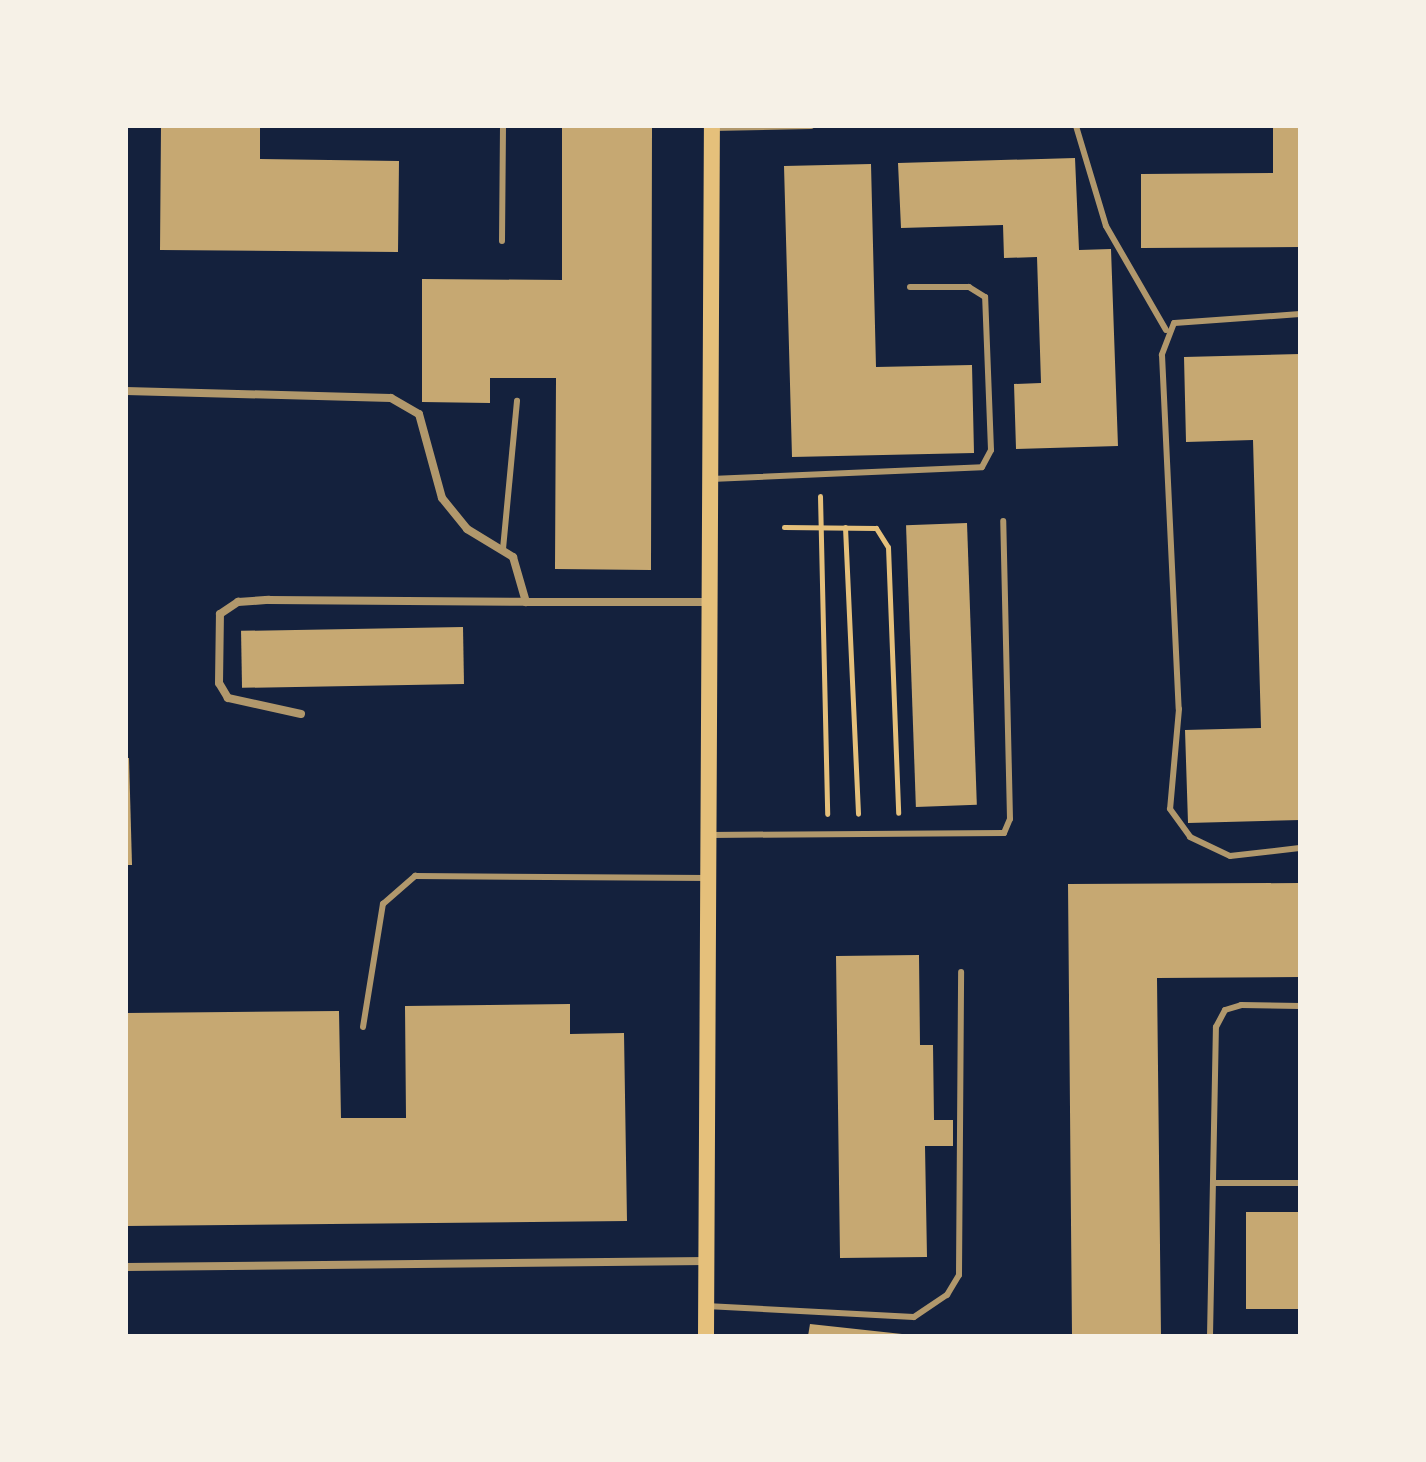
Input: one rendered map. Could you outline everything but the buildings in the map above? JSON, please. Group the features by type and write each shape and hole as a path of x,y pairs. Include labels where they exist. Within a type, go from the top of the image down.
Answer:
{"main road":[{"path":"706,1336 712,127"}],"street":[{"path":"126,391 408,403 427,426 442,498 467,529 503,549 523,575 526,602"},
{"path":"301,714 228,698 219,683 220,614 238,602 269,600 710,602"},
{"path":"126,1267 706,1261"}],"lane":[{"path":"502,241 503,126"},
{"path":"712,127 811,126"},
{"path":"1076,126 1106,226 1166,330 1179,709 1170,809 1190,837 1230,856 1300,848"},
{"path":"711,479 982,467 991,450 985,297 969,287 910,287"},
{"path":"1166,330 1174,323 1300,314"},
{"path":"503,549 517,401"},
{"path":"709,835 1004,833 1010,819 1003,521"},
{"path":"363,1027 383,904 415,876 708,878"},
{"path":"706,1306 914,1317 947,1295 959,1275 961,972"},
{"path":"1210,1336 1216,1027 1225,1010 1241,1005 1300,1006"},
{"path":"1214,1183 1300,1183"}],"path":[{"path":"820,496 827,814"},
{"path":"784,527 876,528 888,547 898,813"},
{"path":"845,527 858,814"}]}
